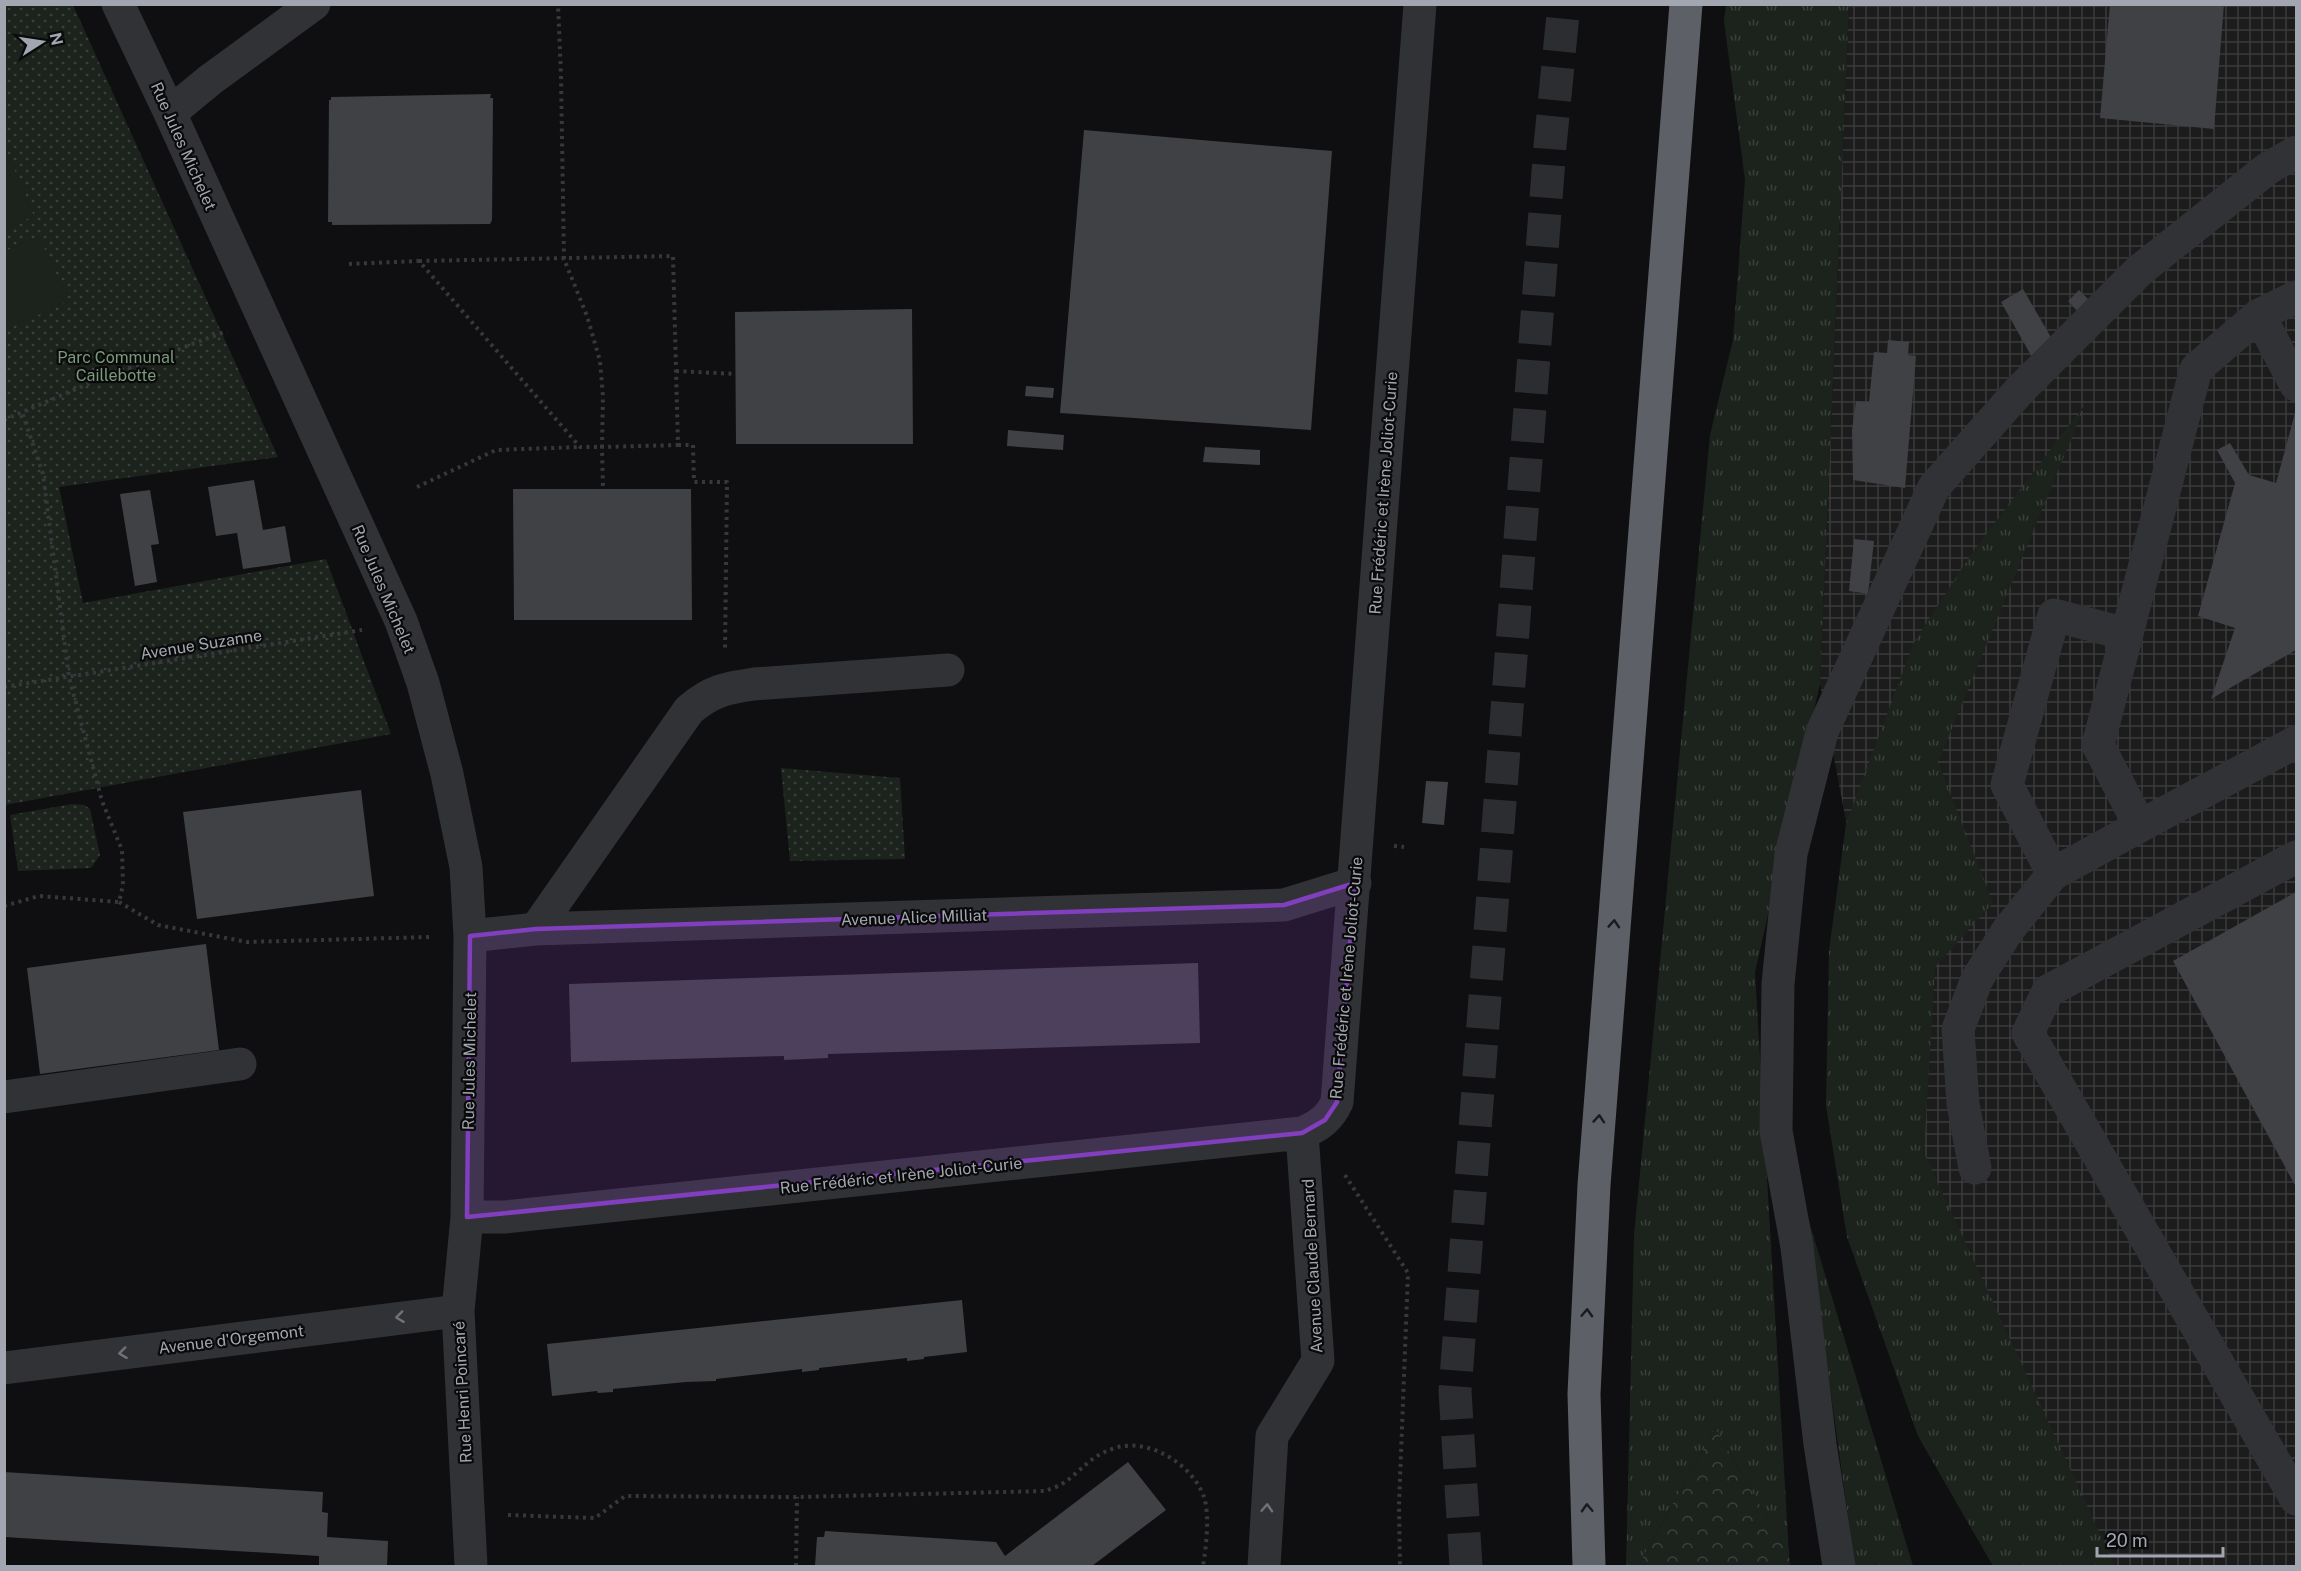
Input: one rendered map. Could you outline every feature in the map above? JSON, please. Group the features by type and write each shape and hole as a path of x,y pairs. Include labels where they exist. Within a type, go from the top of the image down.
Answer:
{"highway":[{"path":"1589,1566 1584,1394 1594,1185 1686,4"}],"street":[{"name":"Rue Jules Michelet","path":"118,4 170,113 401,621 423,682 447,774 466,867 471,936 467,1217"},
{"path":"170,113 210,80 314,4"},
{"name":"Rue Frédéric et Irène Joliot-Curie","path":"467,1217 505,1217 1302,1133 1325,1120 1337,1102 1420,4"},
{"path":"1839,1566 1820,1444 1797,1247 1776,1131 1778,984 1791,854 1822,732 1934,487 2019,391 2140,270 2267,169 2296,152"},
{"path":"2140,826 2098,745 2196,369 2259,315 2296,297"},
{"path":"2259,315 2296,385"},
{"path":"2053,874 2007,785 2054,615 2126,634"},
{"path":"536,929 689,710 705,696 727,688 754,684 948,670"},
{"path":"1975,1168 1963,1104 1958,1029 1977,979 2008,930 2053,874 2296,742"},
{"path":"2296,857 2048,991 2028,1033 2296,1499"},
{"name":"Avenue Alice Milliat","path":"471,936 536,929 1284,905 1355,883"},
{"path":"4,1096 240,1064"},
{"name":"Avenue Claude Bernard","path":"1264,1566 1272,1436 1318,1361 1302,1133"},
{"name":"Rue Henri Poincaré","path":"467,1217 458,1311 471,1566"},
{"name":"Avenue d'Orgemont","path":"4,1368 458,1311"}],"path":[{"path":"558,4 564,259 600,361 603,396 603,489"},
{"path":"349,264 673,256 678,445"},
{"path":"418,261 580,447"},
{"path":"4,420 97,380 223,333 260,315"},
{"path":"676,370 736,374"},
{"path":"22,412 43,474 69,676 102,801 122,850 123,885 118,902"},
{"path":"417,487 496,450 693,445 694,482 727,482 724,636 727,688"},
{"name":"Avenue Suzanne","path":"4,687 353,632 401,621"},
{"path":"4,906 39,896 118,902 158,925 247,942 471,936"},
{"path":"1342,1171 1408,1273 1399,1505 1400,1566"},
{"path":"468,1514 595,1518 625,1496 797,1497 1045,1491 1062,1484 1098,1454 1118,1447 1139,1446 1156,1450 1188,1470 1204,1498 1207,1538 1203,1566"},
{"path":"796,1566 797,1497"}],"highlighted area":[{"path":"1355,883 1337,1102 1325,1120 1302,1133 467,1217 470,936 536,929 1284,905"}],"shaded area":[{"path":"1849,5 2296,5 2296,1566 2073,1566 1915,1185 1820,684"}],"green space":[{"name":"Parc Communal Caillebotte","path":"5,5 73,5 278,457 59,487 83,603 326,559 391,734 5,805"},
{"path":"1726,5 1849,5 1820,684 1755,972 1789,1555 1715,1428 1638,1566 1626,1566 1634,1236 1710,435 1733,340 1745,180 1724,21"},
{"path":"5,147 34,216 4,229"},
{"path":"39,236 69,301 5,330 5,251"},
{"path":"2086,403 1938,762 1993,903 1935,967 1924,1153 2115,1566 1993,1566 1918,1436 1847,1237 1826,1106 1829,951 1846,824 1914,642 1974,550"},
{"path":"781,768 900,778 905,859 790,861"},
{"path":"72,804 84,805 90,809 100,855 91,868 18,871 10,815"},
{"path":"1805,1208 1913,1566 1855,1566"},
{"path":"1715,1428 1789,1555 1790,1566 1638,1566"}],"building":[{"path":"2110,4 2224,4 2214,129 2100,118"},
{"path":"491,94 490,98 493,98 492,220 490,224 332,225 332,222 328,222 329,100 331,97"},
{"path":"1084,130 1332,151 1311,430 1060,413"},
{"path":"2023,289 2056,346 2037,366 2001,302"},
{"path":"2079,290 2090,301 2079,313 2068,301"},
{"path":"912,309 913,444 736,444 735,312"},
{"path":"1888,340 1909,342 1908,355 1916,356 1905,488 1853,480 1852,430 1856,401 1869,402 1874,352 1887,353"},
{"path":"1026,386 1054,388 1053,398 1025,396"},
{"path":"2295,413 2296,650 2211,699 2235,628 2198,616 2235,483 2217,450 2230,443 2249,475 2276,483"},
{"path":"1008,430 1064,435 1063,450 1007,446"},
{"path":"1205,447 1260,450 1260,465 1203,462"},
{"path":"254,480 263,530 285,526 291,562 243,569 237,533 216,536 208,487"},
{"path":"513,489 691,489 692,620 514,620"},
{"path":"150,490 159,544 151,545 157,582 135,586 120,494"},
{"path":"1854,539 1874,541 1868,594 1849,591"},
{"path":"1426,781 1448,782 1444,825 1422,823"},
{"path":"361,790 374,896 197,919 183,812"},
{"path":"2296,892 2296,1187 2173,961"},
{"path":"206,944 219,1050 40,1074 27,968"},
{"path":"1198,963 1200,1043 828,1054 828,1058 784,1060 784,1056 571,1062 569,984"},
{"path":"962,1300 967,1352 907,1361 907,1358 802,1372 802,1369 716,1379 716,1381 552,1396 547,1344"},
{"path":"1128,1462 1166,1510 1092,1566 815,1566 817,1537 824,1537 825,1531 996,1542 1005,1556"},
{"path":"4,1472 323,1492 322,1512 328,1513 327,1537 388,1541 387,1566 319,1566 319,1556 4,1537"}],"tunnel":[{"path":"1466,1566 1455,1391 1550,146 1564,4"}]}
